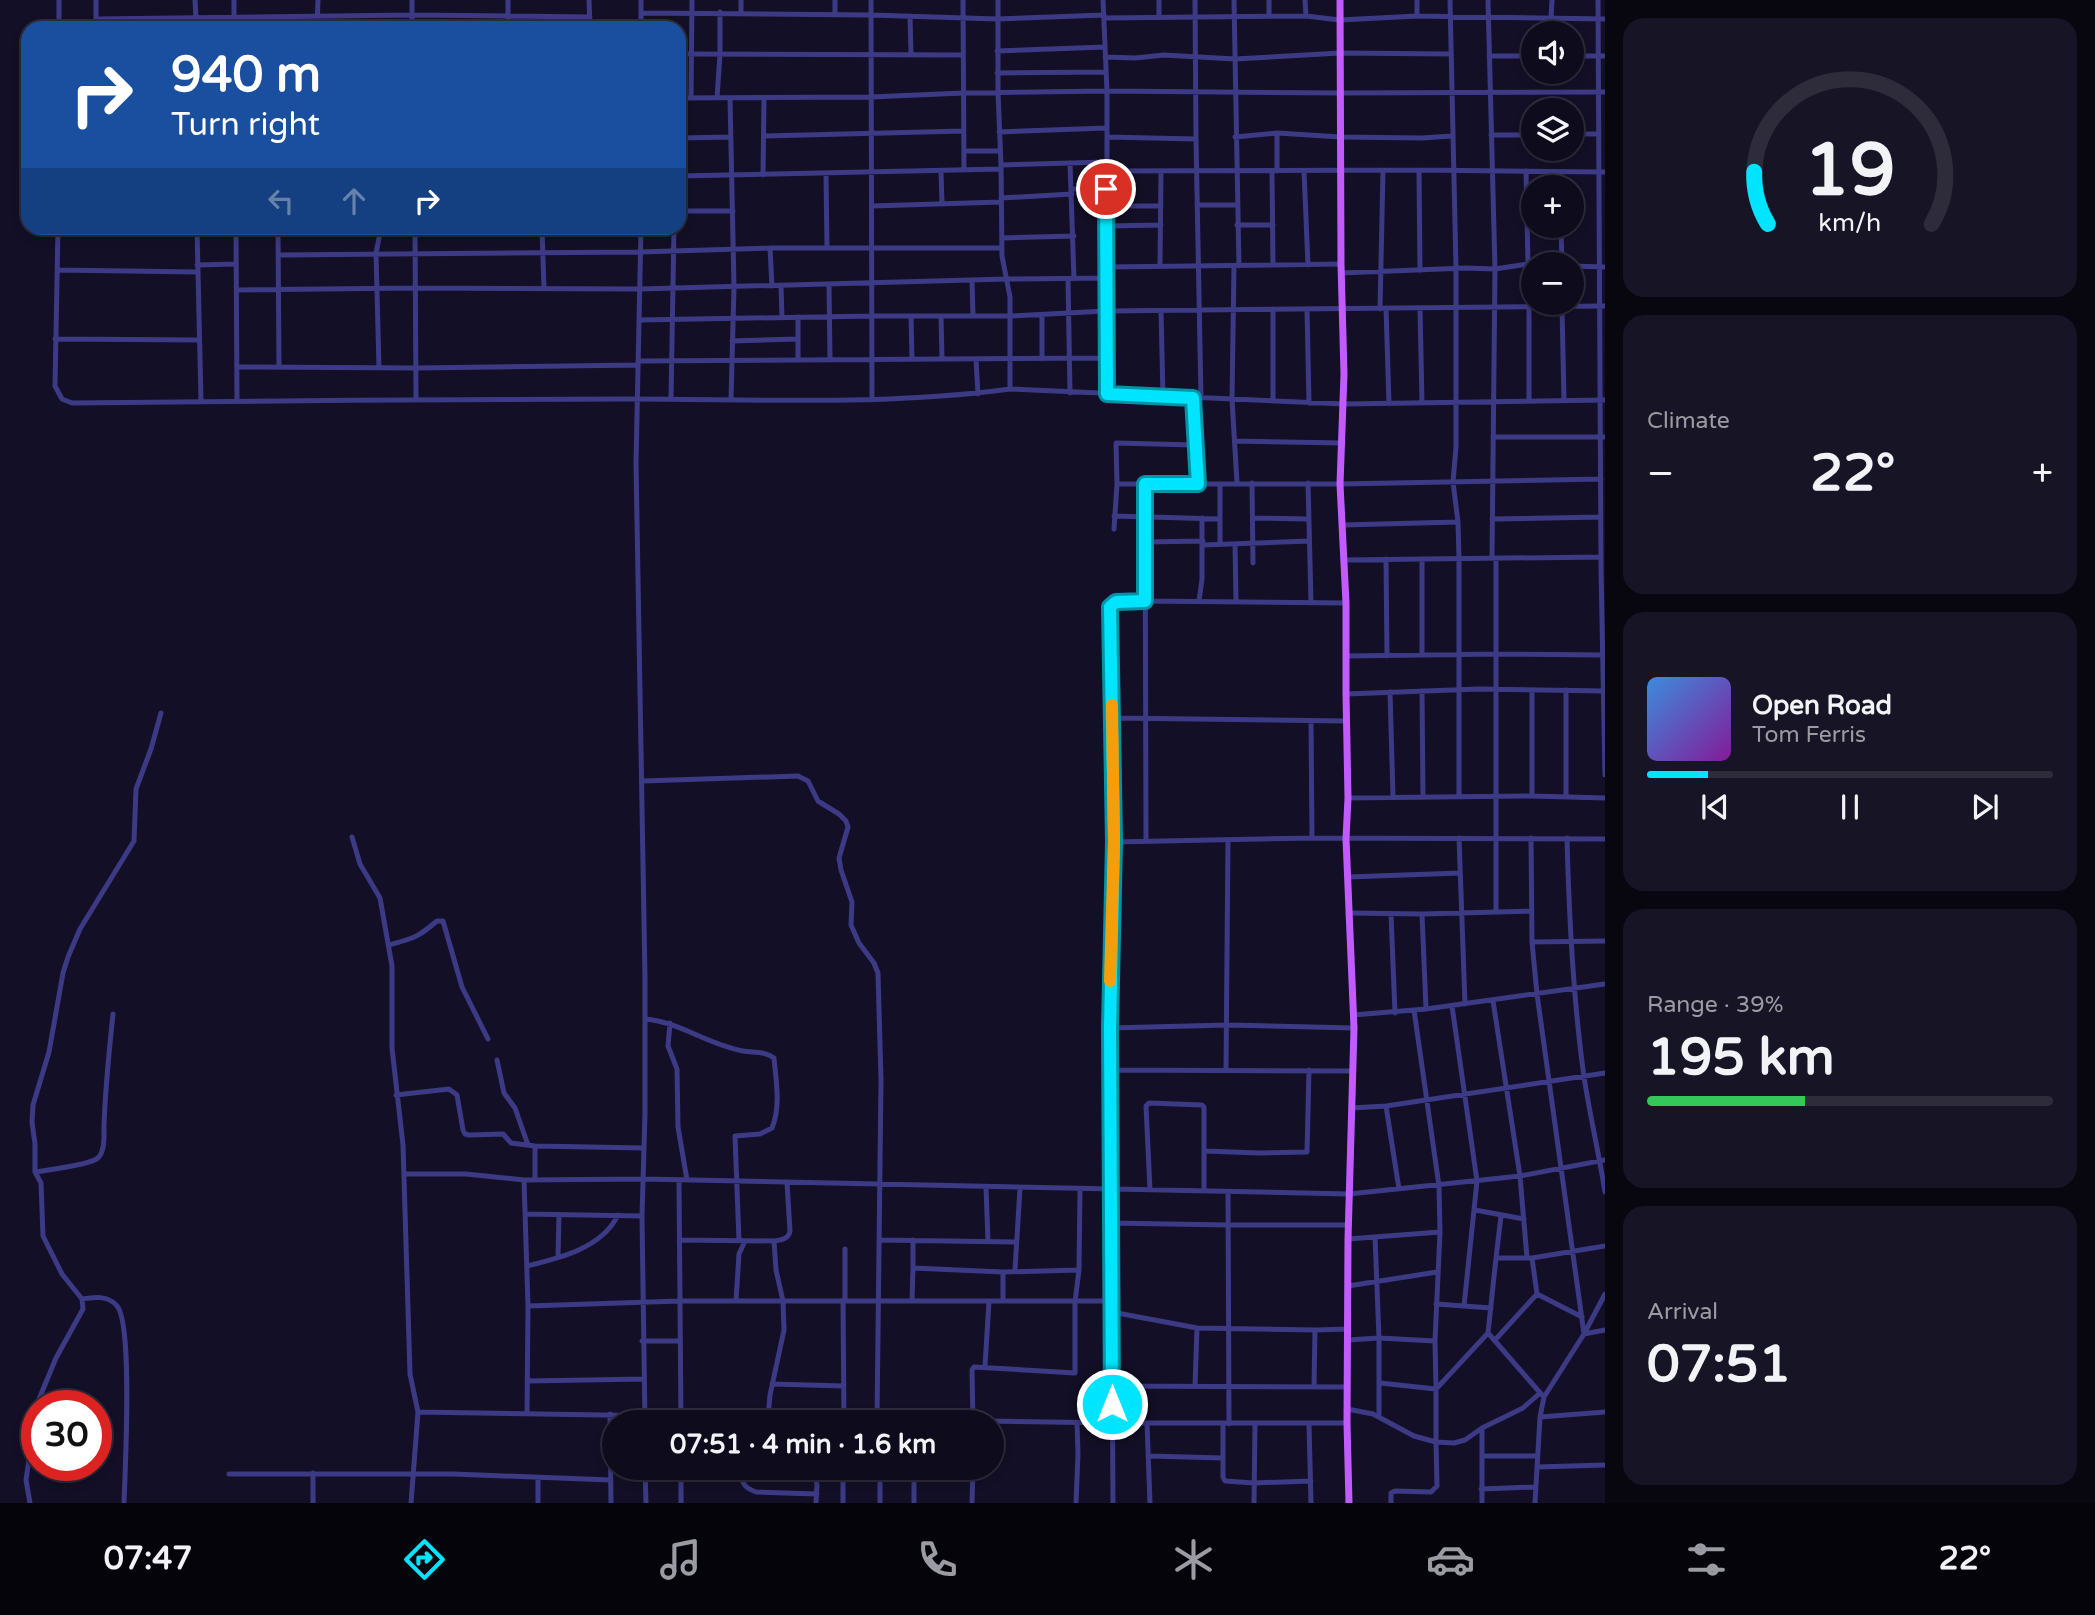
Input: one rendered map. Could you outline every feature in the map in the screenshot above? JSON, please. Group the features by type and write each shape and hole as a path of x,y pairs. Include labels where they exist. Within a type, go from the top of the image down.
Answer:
{"main road":[{"path":"1340,0 1340,264 1344,404 1340,484 1347,656 1346,839 1354,1028 1348,1225 1349,1503"}],"street":[{"path":"59,0 59,21"},
{"path":"96,0 96,19 412,15 590,17"},
{"path":"195,0 196,19"},
{"path":"233,21 234,0"},
{"path":"318,0 318,21"},
{"path":"412,0 412,21"},
{"path":"508,0 508,21"},
{"path":"589,0 590,21"},
{"path":"640,0 641,21"},
{"path":"691,98 692,0"},
{"path":"741,0 741,12"},
{"path":"835,0 835,14"},
{"path":"871,0 872,400"},
{"path":"963,0 964,170"},
{"path":"998,0 997,73 1002,263 1007,279 1011,316 1010,389"},
{"path":"1103,0 1107,91 1107,394"},
{"path":"1159,0 1159,17"},
{"path":"1195,0 1201,399"},
{"path":"1234,0 1237,225 1233,399 1237,483"},
{"path":"1269,0 1269,16"},
{"path":"1305,0 1306,16"},
{"path":"1417,0 1417,16"},
{"path":"1450,0 1456,268 1453,482 1459,559 1459,796"},
{"path":"1488,0 1495,269 1492,519 1496,912"},
{"path":"1551,18 1552,0"},
{"path":"1598,0 1602,19 1598,92 1603,267 1601,557 1605,775"},
{"path":"717,98 720,12"},
{"path":"641,13 741,12 997,19 1104,16 1306,16 1340,20 1417,16 1602,19"},
{"path":"910,16 911,54"},
{"path":"997,51 1105,47"},
{"path":"1105,57 1164,55 1235,59 1340,53 1450,54"},
{"path":"686,54 962,55"},
{"path":"1584,56 1602,55"},
{"path":"1489,56 1521,56"},
{"path":"997,73 1106,72"},
{"path":"686,98 1107,91 1605,92"},
{"path":"730,98 734,287 731,399"},
{"path":"763,175 764,98"},
{"path":"999,132 1107,128"},
{"path":"764,136 964,131"},
{"path":"1235,137 1277,134 1422,138 1452,136"},
{"path":"1273,265 1277,134"},
{"path":"1491,135 1521,135"},
{"path":"686,138 731,137"},
{"path":"1107,137 1195,139"},
{"path":"964,151 1000,151"},
{"path":"686,176 941,171 1107,162"},
{"path":"1070,163 1074,236 1069,313 1070,393"},
{"path":"1383,170 1380,272 1389,404"},
{"path":"1419,170 1420,271"},
{"path":"941,171 942,204"},
{"path":"1107,171 1602,172"},
{"path":"1160,266 1161,171"},
{"path":"1304,171 1308,265"},
{"path":"1526,171 1528,252"},
{"path":"826,174 827,248"},
{"path":"872,205 1001,200 1106,189"},
{"path":"1107,206 1161,205"},
{"path":"1197,205 1237,205"},
{"path":"686,211 733,211"},
{"path":"1107,226 1161,225"},
{"path":"1237,225 1273,225"},
{"path":"58,235 55,386 58,395 72,403 416,399 872,400 978,394 1010,389 1344,404 1603,401"},
{"path":"197,235 201,401"},
{"path":"236,235 237,401"},
{"path":"278,235 279,367"},
{"path":"379,368 376,253 380,235"},
{"path":"415,235 416,399"},
{"path":"542,235 544,289"},
{"path":"641,235 636,463 643,781 645,1019 642,1340 645,1410"},
{"path":"671,399 674,235"},
{"path":"1002,238 1074,236"},
{"path":"279,255 640,252 733,248 1002,248"},
{"path":"770,248 772,286"},
{"path":"58,270 197,268 236,264"},
{"path":"1107,267 1340,264"},
{"path":"1341,274 1456,268 1495,269 1521,265"},
{"path":"1584,266 1603,267"},
{"path":"237,290 640,289 1107,278"},
{"path":"972,280 973,316"},
{"path":"829,284 830,360"},
{"path":"781,285 782,318"},
{"path":"1584,306 1603,306"},
{"path":"639,320 1011,316 1106,311 1521,307"},
{"path":"1420,308 1422,403"},
{"path":"1273,309 1273,401"},
{"path":"1307,309 1309,403"},
{"path":"1161,311 1163,397"},
{"path":"1042,315 1042,359"},
{"path":"1529,315 1529,401"},
{"path":"1560,315 1564,401"},
{"path":"911,316 912,359"},
{"path":"941,316 942,359"},
{"path":"797,360 798,317"},
{"path":"55,339 199,340"},
{"path":"732,341 798,339"},
{"path":"237,367 416,368 671,361 1106,358"},
{"path":"976,359 978,394"},
{"path":"1193,398 1198,484"},
{"path":"1493,437 1603,437"},
{"path":"1235,441 1343,443"},
{"path":"1114,529 1116,443 1195,445"},
{"path":"1117,484 1340,484 1601,479"},
{"path":"1252,483 1252,563"},
{"path":"1308,483 1311,602"},
{"path":"1145,484 1146,841"},
{"path":"1220,484 1220,544"},
{"path":"1114,516 1220,519"},
{"path":"1492,519 1601,517"},
{"path":"1199,601 1202,586 1202,518"},
{"path":"1253,518 1308,519"},
{"path":"1342,525 1458,522"},
{"path":"1145,542 1235,544 1309,541"},
{"path":"1235,544 1236,601"},
{"path":"1343,560 1601,557"},
{"path":"1386,559 1387,656"},
{"path":"1422,559 1422,655"},
{"path":"1113,1503 1110,1028 1114,842 1110,607 1116,602 1145,601 1346,603"},
{"path":"1347,656 1604,655"},
{"path":"1346,694 1458,690 1604,691"},
{"path":"1532,690 1532,796"},
{"path":"1566,690 1566,797"},
{"path":"1422,691 1423,796"},
{"path":"1390,692 1393,796"},
{"path":"30,1503 26,1480 37,1404 56,1357 83,1309 82,1300 62,1274 46,1245 41,1224 41,1183 35,1172 33,1105 49,1052 63,973 80,929 134,841 136,789 161,713"},
{"path":"1112,718 1346,721"},
{"path":"1311,721 1312,838"},
{"path":"643,781 798,776 808,781 818,800 846,821 848,827 839,858 852,902 851,925 859,943 874,963 880,987 879,1410"},
{"path":"1348,797 1605,798"},
{"path":"352,837 360,864 380,898 393,972 392,1048 402,1134 410,1374 418,1412 411,1503"},
{"path":"1114,842 1312,838 1605,838"},
{"path":"1459,838 1465,1004"},
{"path":"1531,838 1532,943 1537,994 1584,1334"},
{"path":"1567,838 1570,943 1584,1076 1602,1160 1605,1192"},
{"path":"1226,1070 1228,840"},
{"path":"1348,877 1460,873"},
{"path":"1348,913 1532,911"},
{"path":"1391,914 1395,1013"},
{"path":"1422,914 1426,1009"},
{"path":"389,945 422,935 437,921 443,921 462,988 488,1039"},
{"path":"1532,943 1605,941"},
{"path":"1353,1015 1395,1013 1493,1001 1605,984"},
{"path":"1493,1001 1520,1176 1529,1258 1537,1294 1581,1317"},
{"path":"1452,1006 1477,1181 1464,1306"},
{"path":"1391,1503 1391,1493 1395,1491 1431,1492 1437,1486 1435,1340 1440,1232 1439,1185 1414,1010"},
{"path":"35,1172 86,1163 98,1158 101,1153 113,1014"},
{"path":"645,1019 661,1020 727,1047 768,1054 774,1058 776,1117 772,1128 760,1134 735,1136 742,1241 736,1301"},
{"path":"670,1023 668,1046 677,1069 678,1127 687,1180"},
{"path":"1110,1028 1228,1025 1354,1028"},
{"path":"497,1060 504,1093 515,1108 532,1146 535,1179"},
{"path":"1110,1070 1352,1071"},
{"path":"1205,1151 1307,1152 1309,1070"},
{"path":"1351,1108 1464,1095 1605,1073"},
{"path":"396,1096 449,1089 457,1095 465,1134 469,1135 503,1134 510,1143 532,1146 644,1148"},
{"path":"1150,1190 1147,1104 1202,1105 1205,1109 1204,1191"},
{"path":"1386,1105 1399,1189"},
{"path":"404,1174 466,1174 524,1180 644,1179 1349,1194 1520,1176 1602,1160"},
{"path":"524,1180 528,1306 527,1414"},
{"path":"679,1180 681,1410"},
{"path":"679,1240 785,1239 789,1235 787,1183"},
{"path":"986,1187 988,1242"},
{"path":"1015,1270 1020,1188"},
{"path":"973,1410 974,1367 1075,1373 1080,1189"},
{"path":"1228,1192 1229,1386 1223,1478 1225,1481 1254,1483 1311,1481"},
{"path":"1475,1210 1524,1219"},
{"path":"525,1214 642,1216"},
{"path":"558,1257 559,1215"},
{"path":"527,1266 558,1257 600,1238 614,1225 618,1215"},
{"path":"1436,1389 1488,1334 1501,1216"},
{"path":"1111,1223 1348,1225"},
{"path":"1348,1239 1440,1232"},
{"path":"1374,1237 1379,1338 1379,1416"},
{"path":"878,1240 1016,1242"},
{"path":"912,1301 913,1240"},
{"path":"769,1410 784,1330 783,1301 776,1270 774,1241"},
{"path":"1496,1258 1529,1258 1605,1246"},
{"path":"844,1410 845,1249"},
{"path":"913,1268 1003,1272 1079,1270"},
{"path":"1003,1272 1003,1301"},
{"path":"1348,1286 1437,1272"},
{"path":"1495,1340 1537,1294"},
{"path":"1348,1409 1379,1416 1414,1436 1436,1442 1454,1443 1465,1440 1542,1395 1584,1334 1605,1294"},
{"path":"82,1300 97,1297 110,1300 117,1305 124,1321 127,1378 124,1503"},
{"path":"528,1306 680,1301 1112,1301"},
{"path":"985,1366 989,1301"},
{"path":"1436,1304 1491,1308"},
{"path":"1112,1312 1197,1328 1349,1329"},
{"path":"1195,1386 1197,1328"},
{"path":"1314,1387 1315,1330"},
{"path":"1584,1334 1605,1330"},
{"path":"1488,1334 1542,1395 1535,1503"},
{"path":"642,1340 680,1341"},
{"path":"1348,1340 1435,1340"},
{"path":"527,1381 643,1379"},
{"path":"1380,1383 1436,1389"},
{"path":"772,1384 844,1385"},
{"path":"1111,1386 1348,1387"},
{"path":"418,1412 602,1414"},
{"path":"1540,1417 1605,1412"},
{"path":"1004,1422 1347,1423"},
{"path":"1076,1503 1077,1422"},
{"path":"1147,1423 1150,1503"},
{"path":"1254,1503 1255,1424"},
{"path":"1309,1424 1311,1503"},
{"path":"1482,1428 1482,1503"},
{"path":"1149,1456 1223,1458"},
{"path":"1482,1456 1537,1456"},
{"path":"1537,1467 1605,1465"},
{"path":"313,1473 313,1503"},
{"path":"229,1474 412,1474 602,1480"},
{"path":"538,1478 538,1503"},
{"path":"610,1480 611,1503"},
{"path":"645,1480 646,1503"},
{"path":"681,1480 681,1503"},
{"path":"742,1480 747,1489 756,1492 817,1494"},
{"path":"816,1480 816,1503"},
{"path":"843,1480 843,1503"},
{"path":"880,1480 880,1503"},
{"path":"914,1503 915,1480"},
{"path":"972,1480 972,1503"},
{"path":"1481,1489 1536,1487"}],"slow traffic":[{"path":"1110,981 1114,842 1112,705"}],"route":[{"path":"1106,189 1107,394 1193,398 1198,484 1145,484 1145,601 1116,602 1110,607 1114,842 1110,1028 1112,1404"}]}
